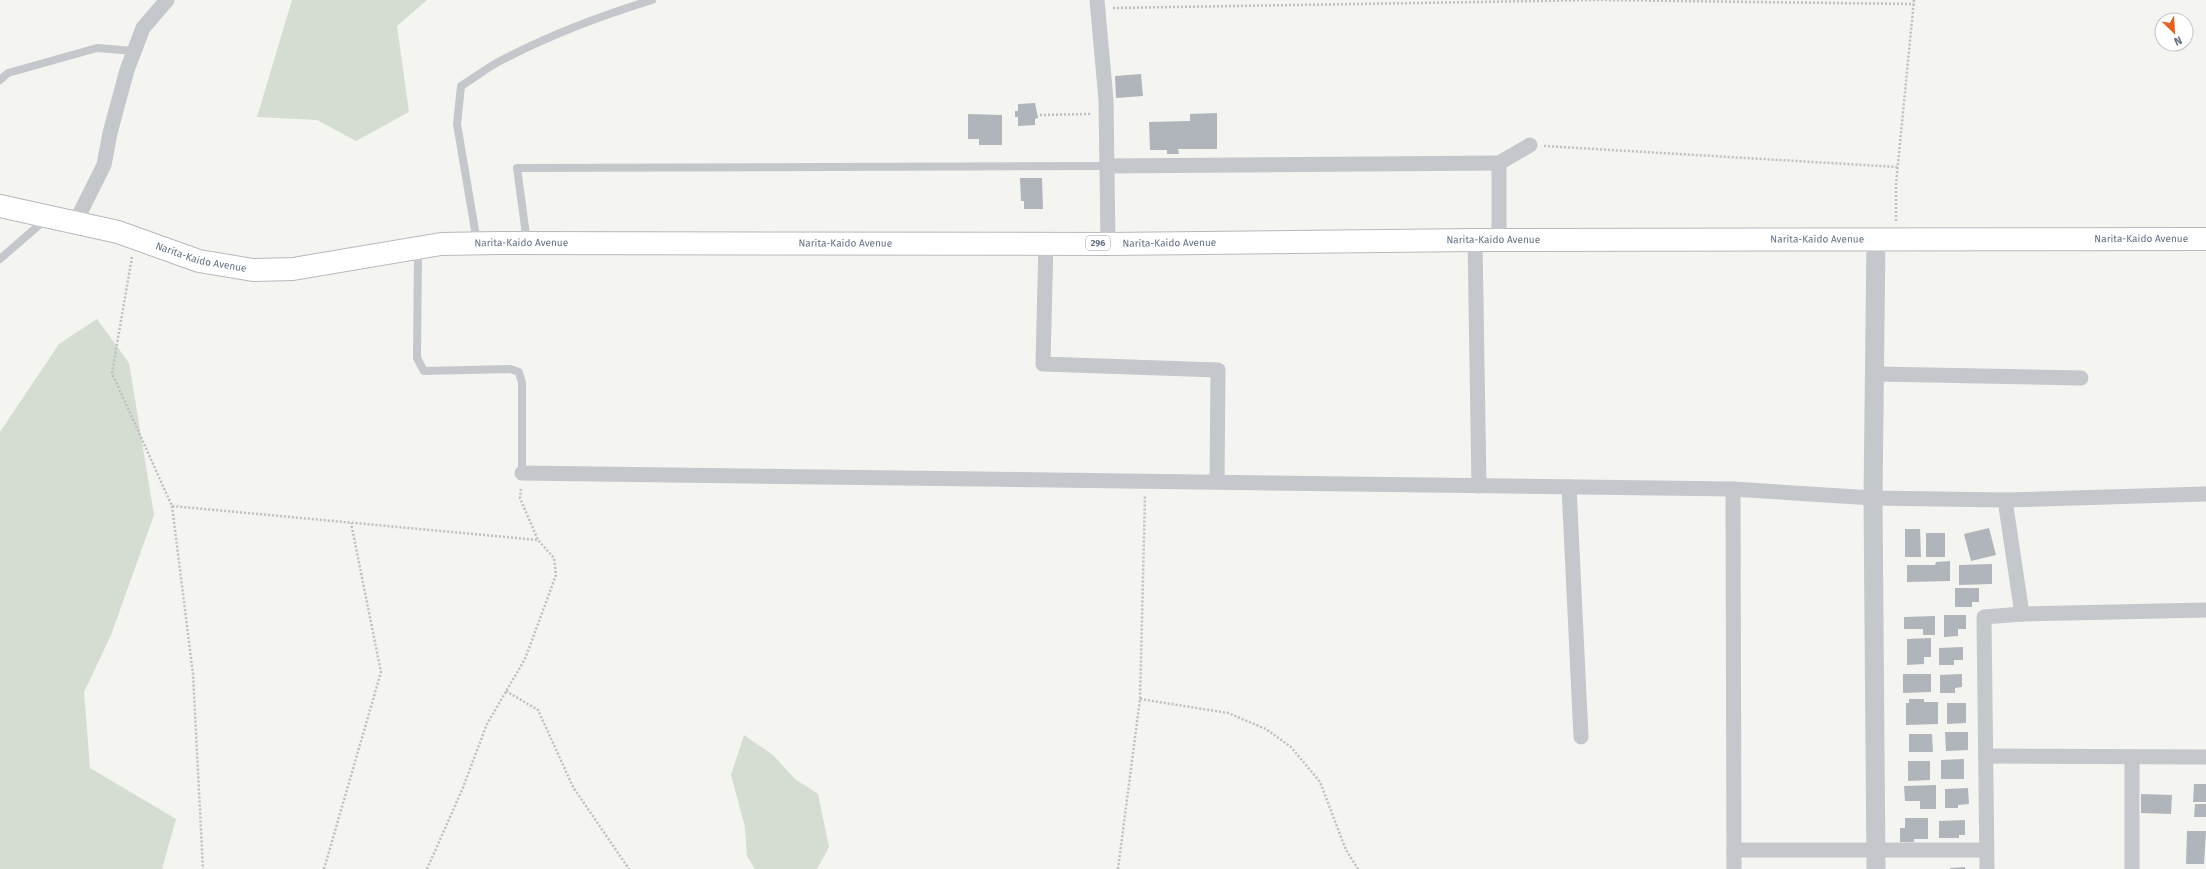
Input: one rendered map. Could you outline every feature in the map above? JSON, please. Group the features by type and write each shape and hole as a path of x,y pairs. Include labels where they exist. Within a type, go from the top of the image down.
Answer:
{"highway":[{"name":"Narita-Kaido Avenue","path":"0,206 118,232 199,261 252,270 293,269 441,244 1046,242 1108,244 1475,240 2206,239"}],"street":[{"path":"76,223 104,165 110,133 127,70 143,28 167,0"},
{"path":"1098,4 1106,113 1108,244"},
{"path":"1106,166 1499,164 1530,145"},
{"path":"1499,164 1500,240"},
{"path":"1876,869 1873,498 1874,374 1886,239"},
{"path":"1475,240 1479,486"},
{"path":"1046,242 1043,364 1218,370 1217,482"},
{"path":"1874,374 2080,378"},
{"path":"522,473 1733,489 1873,498 2005,500 2206,494"},
{"path":"1569,487 1581,737"},
{"path":"1733,489 1734,869"},
{"path":"2005,500 2022,614"},
{"path":"1986,869 1984,617 2022,614 2206,610"},
{"path":"1986,756 2206,757"},
{"path":"2132,757 2132,869"},
{"path":"1734,850 1986,850"}],"lane":[{"path":"477,244 457,124 461,86 501,60 561,32 604,15 652,0"},
{"path":"0,80 8,73 97,48 134,51"},
{"path":"527,243 517,168 1106,166"},
{"path":"0,259 48,217"},
{"path":"418,249 417,358 424,371 510,369 520,372 522,383 522,473"}],"path":[{"path":"1098,4 1606,0 1914,4"},
{"path":"1886,239 1896,184 1914,0"},
{"path":"1040,115 1106,113"},
{"path":"1530,145 1897,167"},
{"path":"135,238 112,373 172,506 194,674 203,869"},
{"path":"427,869 462,790 487,724 525,659 556,575 554,558 538,540 520,498 522,473"},
{"path":"1118,869 1140,699 1146,482"},
{"path":"172,506 538,540"},
{"path":"324,869 381,672 351,523"},
{"path":"506,691 538,710 573,787 629,869"},
{"path":"1140,699 1228,713 1266,729 1291,747 1320,782 1346,850 1358,869"}],"shaded area":[{"path":"292,0 427,0 397,26 409,112 356,141 317,120 257,117"},
{"path":"97,319 129,363 154,515 111,635 84,692 90,768 176,819 162,869 0,869 0,432 59,344"},
{"path":"744,735 773,755 795,779 818,794 829,847 817,869 755,869 747,856 745,827 731,775"}],"building":[{"path":"1141,74 1143,96 1116,98 1115,76"},
{"path":"1035,103 1038,118 1035,119 1035,125 1018,126 1018,117 1015,117 1015,111 1018,111 1018,104"},
{"path":"1217,113 1217,149 1178,149 1179,154 1167,154 1167,150 1150,150 1149,122 1190,121 1190,114"},
{"path":"968,114 1002,115 1002,145 979,145 979,139 968,139"},
{"path":"1020,178 1042,178 1043,209 1024,209 1024,201 1021,201"},
{"path":"1989,528 1996,555 1971,561 1964,534"},
{"path":"1905,529 1920,529 1921,557 1905,557"},
{"path":"1926,533 1945,533 1945,557 1926,557"},
{"path":"1950,561 1950,581 1907,582 1907,565 1935,565 1936,562"},
{"path":"1992,564 1992,584 1959,585 1959,565"},
{"path":"1955,588 1979,588 1979,602 1972,602 1972,607 1955,607"},
{"path":"1944,615 1966,615 1966,629 1958,629 1958,636 1944,637"},
{"path":"1935,616 1935,635 1923,635 1923,629 1904,629 1904,617"},
{"path":"1931,638 1931,657 1924,657 1924,664 1907,665 1907,639"},
{"path":"1963,647 1963,660 1954,660 1954,665 1939,665 1939,648"},
{"path":"1903,674 1931,674 1931,692 1903,693"},
{"path":"1962,674 1962,687 1955,688 1955,693 1940,693 1940,675"},
{"path":"1909,699 1924,699 1924,702 1938,702 1938,724 1906,725 1906,703 1909,703"},
{"path":"1947,703 1966,703 1966,723 1947,724"},
{"path":"1945,732 1968,732 1968,750 1946,751"},
{"path":"1909,734 1932,734 1933,752 1909,752"},
{"path":"1964,759 1964,779 1941,779 1941,760"},
{"path":"1908,761 1930,761 1930,780 1908,781"},
{"path":"2194,784 2206,784 2206,802 2193,802"},
{"path":"1936,785 1936,809 1920,809 1920,801 1905,801 1904,786"},
{"path":"1968,788 1969,804 1958,805 1958,808 1945,808 1945,789"},
{"path":"2141,794 2172,795 2171,814 2141,813"},
{"path":"2195,804 2206,804 2206,817 2194,817"},
{"path":"1905,818 1928,818 1928,839 1914,839 1914,842 1900,842 1900,828 1905,828"},
{"path":"1965,820 1965,835 1959,835 1959,838 1939,838 1939,821"},
{"path":"2187,831 2206,831 2204,864 2186,864"},
{"path":"1965,867 1965,869 1950,869 1950,868"}]}
